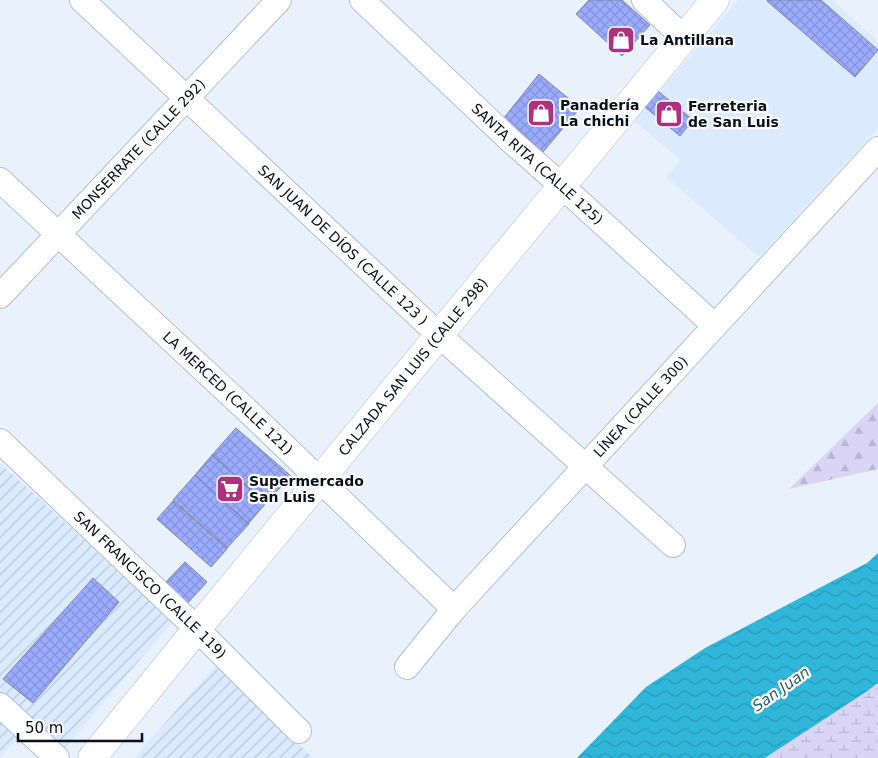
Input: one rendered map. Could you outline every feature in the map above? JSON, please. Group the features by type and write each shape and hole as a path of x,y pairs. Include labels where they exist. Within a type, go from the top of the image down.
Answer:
{"main road":[{"name":"CALZADA SAN LUIS (CALLE 298)","path":"92,758 715,0"}],"street":[{"name":"SAN JUAN DE DÍOS (CALLE 123 )","path":"82,0 439,335 673,546"},
{"name":"MONSERRATE (CALLE 292)","path":"0,296 278,0"},
{"name":"SANTA RITA (CALLE 125)","path":"362,0 504,134 715,326"},
{"path":"644,0 684,38"},
{"name":"LÍNEA (CALLE 300)","path":"407,667 454,610 878,149"},
{"name":"LA MERCED (CALLE 121)","path":"0,180 252,415 454,610"},
{"name":"SAN FRANCISCO (CALLE 119)","path":"0,441 197,629 298,731"},
{"path":"0,705 57,758"}],"shaded area":[{"path":"738,0 832,0 878,42 878,128 759,257 666,177 681,160 634,121"},
{"path":"0,463 173,621 63,750 0,690"},
{"path":"216,665 313,758 134,758"},
{"path":"0,717 20,736 0,757"}],"green space":[{"path":"878,403 878,469 789,489"},
{"path":"878,683 878,758 765,758 866,692"}],"water":[{"name":"San Juan","path":"878,553 878,683 866,692 765,758 577,758 646,687 705,648 867,563"}],"building":[{"name":"La Antillana","path":"589,0 622,0 650,25 622,56 576,14"},
{"path":"768,0 821,0 878,50 855,77"},
{"name":"Panadería La chichi","path":"539,74 580,108 543,152 503,119"},
{"name":"Ferreteria de San Luis","path":"658,91 693,120 680,136 645,107"},
{"path":"236,428 291,476 266,503 212,455"},
{"name":"Supermercado San Luis","path":"212,455 266,503 248,524 195,475"},
{"path":"195,475 249,524 227,548 173,500"},
{"path":"173,501 227,549 211,567 157,519"},
{"path":"185,562 207,582 183,608 161,587"},
{"path":"93,578 119,602 33,703 3,679"}],"place":[{"name":"La Antillana","path":"621,40"},
{"name":"Panadería La chichi","path":"541,113"},
{"name":"Ferreteria de San Luis","path":"669,114"},
{"name":"Supermercado San Luis","path":"230,489"}]}
